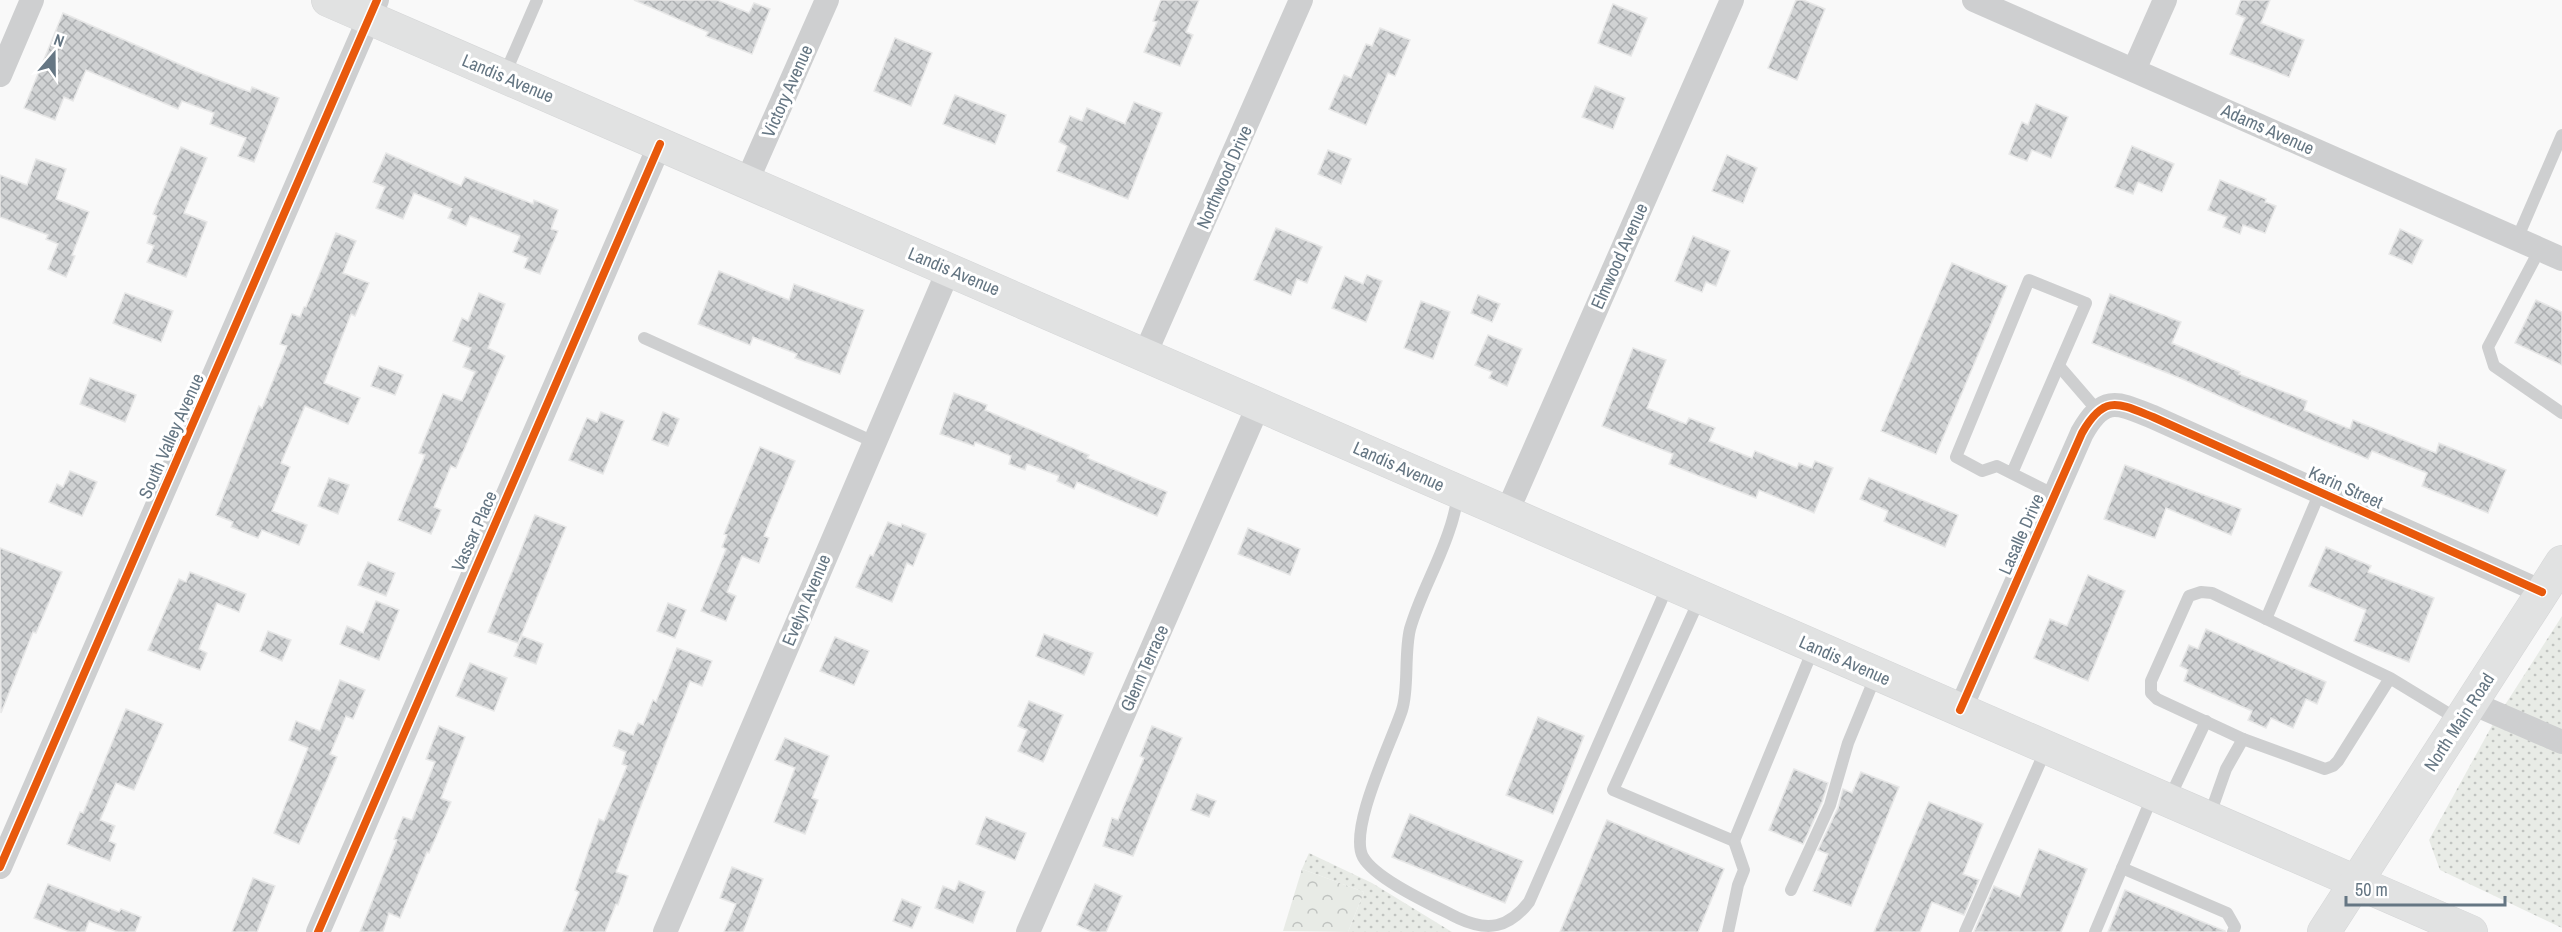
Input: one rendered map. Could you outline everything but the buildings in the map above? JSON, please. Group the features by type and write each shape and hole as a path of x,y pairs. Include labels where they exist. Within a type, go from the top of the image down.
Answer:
{"main road":[{"name":"Landis Avenue","path":"328,0 373,9 504,76 2471,932"},
{"name":"North Main Road","path":"2324,932 2562,562"}],"street":[{"path":"0,75 32,0"},
{"name":"Victory Avenue","path":"747,181 827,0"},
{"name":"Northwood Drive","path":"1145,354 1301,0"},
{"name":"Elmwood Avenue","path":"1507,512 1732,0"},
{"name":"Adams Avenue","path":"1974,0 2551,254"},
{"path":"2134,70 2165,0"},
{"name":"South Valley Avenue","path":"0,867 373,9"},
{"name":"Vassar Place","path":"318,932 660,144"},
{"name":"Evelyn Avenue","path":"665,932 949,269"},
{"name":"Glenn Terrace","path":"1028,932 1259,404"},
{"name":"Karin Street","path":"2097,410 2109,404 2136,410 2542,592"},
{"name":"Lasalle Drive","path":"1960,710 2082,432 2097,410"},
{"path":"2466,712 2562,742"}],"lane":[{"path":"504,76 537,0"},
{"path":"2517,238 2562,135"},
{"path":"2551,254 2488,347 2494,366 2562,412"},
{"path":"2012,473 2086,303 2029,280 1956,457 1982,471 1997,466 2055,495"},
{"path":"644,338 874,442"},
{"path":"2059,366 2097,410"},
{"path":"1459,492 1450,530 1419,602 1409,632 1403,707 1364,814 1360,835 1363,857 1385,878 1409,893 1467,922 1486,927 1506,924 1529,902 1669,584"},
{"path":"2266,619 2320,492"},
{"path":"2390,678 2333,766 2325,769 2316,768 2243,739 2157,699 2151,693 2151,681 2189,596 2201,592 2212,592 2466,712"},
{"path":"1701,597 1613,790 1734,842"},
{"path":"1728,932 1737,885 1744,870 1734,842 1814,647"},
{"path":"1791,890 1830,805 1848,744 1876,674"},
{"path":"2095,932 2122,868 2206,721"},
{"path":"2209,818 2226,769 2243,739"},
{"path":"1965,932 2046,748"},
{"path":"2122,868 2227,913 2235,927 2233,932"}],"green space":[{"path":"2562,616 2562,928 2440,870 2429,840 2494,722"},
{"path":"1309,853 1372,883 1452,932 1348,932 1364,892 1302,869"},
{"path":"1302,869 1364,892 1348,932 1283,931"}],"cycle path":[{"path":"0,867 377,0"},
{"path":"318,932 660,144"},
{"path":"1960,710 2082,433 2097,412 2113,405 2130,408 2153,417 2542,592"}]}
